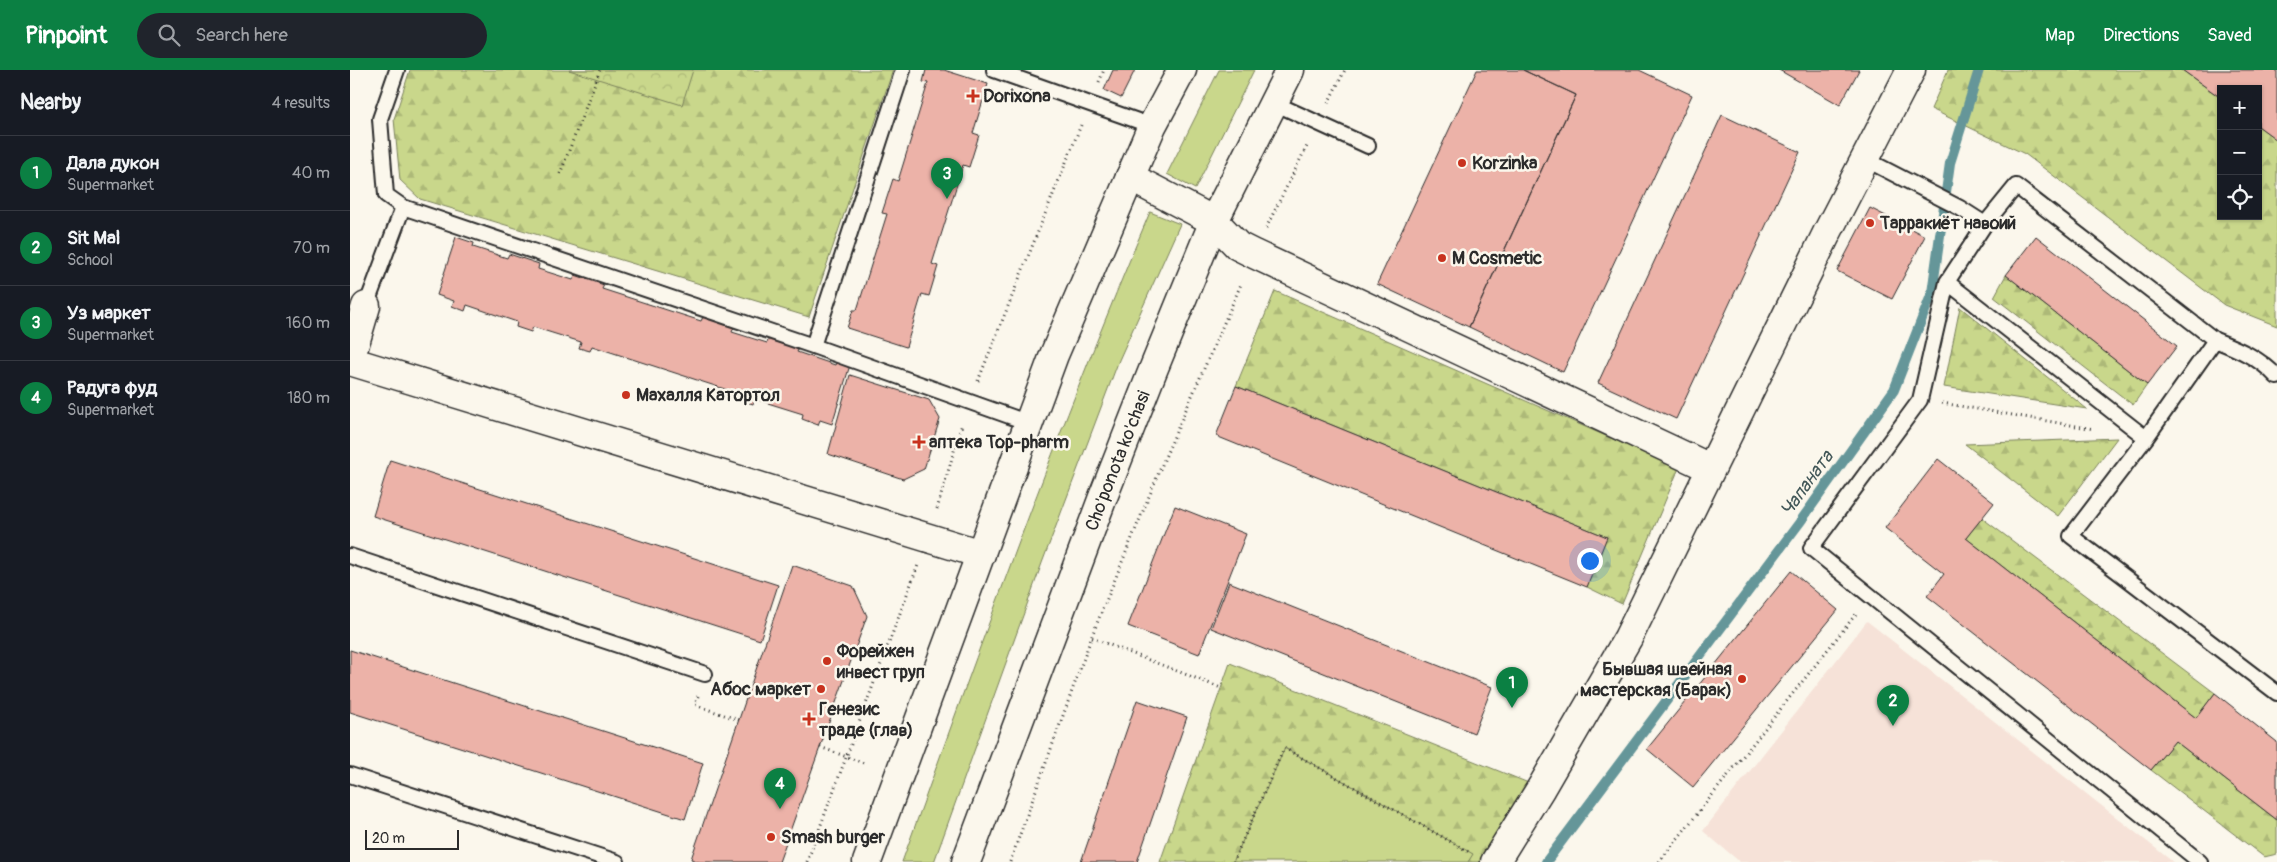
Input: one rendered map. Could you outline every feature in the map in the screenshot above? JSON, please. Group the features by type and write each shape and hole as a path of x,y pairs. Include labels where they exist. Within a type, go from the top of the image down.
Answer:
{"street":[{"path":"868,862 1054,355 1152,126 1182,70"},
{"name":"Cho'ponota ko'chasi","path":"966,862 1102,497 1214,221 1290,70"},
{"path":"1484,858 1541,788 1628,638 1710,468 1911,70"},
{"path":"1130,176 1214,221 1238,246 1710,468"},
{"path":"366,306 350,360 981,554"}],"lane":[{"path":"397,70 380,119 386,195 404,207 813,346 1029,423"},
{"path":"813,346 903,70"},
{"path":"994,70 1152,126"},
{"path":"1274,103 1317,125 1368,146"},
{"path":"1865,159 1960,208 1985,224"},
{"path":"2200,862 1811,548 1920,400 1947,282 1985,224 2016,186 2215,340 2245,352 2263,363 2277,377"},
{"path":"366,306 404,207"},
{"path":"1947,282 2146,438"},
{"path":"2215,340 2146,438 2071,536 2277,693"},
{"path":"350,556 705,674"},
{"path":"350,775 617,862"}],"path":[{"path":"560,174 600,70"},
{"path":"807,862 928,538 970,401 1089,103 1104,70"},
{"path":"1010,862 1092,638 1162,464 1254,254 1345,70"},
{"path":"1920,400 1985,409 2099,430"},
{"path":"1659,862 1870,596"},
{"path":"1092,638 1221,688"},
{"path":"705,674 696,705 739,720"},
{"path":"820,747 866,764"},
{"path":"1233,862 1284,748 1484,858"}],"shaded area":[{"path":"1867,621 2173,862 1740,862 1703,831"}],"green space":[{"path":"410,70 893,70 809,317 420,199 400,180 394,119"},
{"path":"569,70 693,70 682,105"},
{"path":"1219,70 1254,70 1195,189 1167,174"},
{"path":"1948,70 2182,70 2217,95 2217,220 2262,220 2262,129 2277,140 2277,326 2224,305 2025,154 1931,109"},
{"path":"1150,212 1180,224 1119,360 1042,563 934,862 902,862 1052,454"},
{"path":"2006,275 2147,385 2133,405 1994,297"},
{"path":"1275,291 1679,468 1622,604 1587,587 1607,537 1236,386"},
{"path":"1960,307 2087,409 1944,387"},
{"path":"2117,438 2058,516 1965,444"},
{"path":"1982,518 2215,693 2196,718 1966,538"},
{"path":"1230,663 1541,788 1495,862 1468,862 1473,854 1285,748 1233,862 1160,862"},
{"path":"2175,741 2277,820 2277,854 2264,857 2151,770"},
{"path":"1284,748 1474,854 1468,862 1233,862"}],"building":[{"path":"926,70 944,70 988,84 973,133 979,135 969,167 963,165 932,264 938,266 929,296 922,294 906,347 847,328 853,310 857,310 887,214 882,213 893,179 898,181 928,83 923,82"},
{"path":"1113,70 1135,70 1121,98 1104,90"},
{"path":"1477,70 1523,70 1576,95 1469,327 1377,284"},
{"path":"1523,70 1639,70 1692,95 1563,372 1469,327 1576,95"},
{"path":"1779,70 1859,70 1840,105"},
{"path":"2182,70 2277,70 2277,140 2262,129 2262,85 2217,85 2217,95"},
{"path":"1722,115 1800,152 1676,419 1598,383"},
{"path":"1870,208 1925,236 1892,299 1837,271"},
{"path":"2036,236 2177,346 2147,385 2006,275"},
{"path":"456,237 474,243 473,247 507,258 509,254 539,264 538,269 573,280 575,275 604,285 602,289 701,321 703,317 734,327 732,332 767,343 769,338 799,348 797,352 835,365 837,361 850,365 832,424 820,420 818,425 802,419 803,414 755,399 753,404 738,399 740,394 592,346 590,351 579,348 581,342 533,327 531,332 516,327 517,322 467,305 465,311 452,306 454,301 437,295"},
{"path":"850,375 929,400 940,419 924,469 903,479 828,454"},
{"path":"1236,386 1607,537 1587,587 1216,436"},
{"path":"1938,459 1994,503 1966,538 2196,718 2215,693 2277,742 2277,820 2175,741 2151,770 1927,596 1944,574 1885,528"},
{"path":"390,460 778,585 760,640 373,516"},
{"path":"1175,506 1246,534 1199,654 1128,626"},
{"path":"792,565 853,586 867,616 779,862 699,862 691,859"},
{"name":"Бывшая швейная мастерская (Барак)","path":"1791,571 1838,610 1693,787 1647,749"},
{"path":"1229,582 1492,687 1474,733 1211,628"},
{"path":"350,650 703,763 685,819 350,712"},
{"path":"1137,700 1187,717 1137,862 1081,862"}],"waterway":[{"name":"Чапаната","path":"1546,862 1800,522 1894,390 1932,293 1950,163 1979,70"}],"place":[{"name":"Dorixona","path":"973,96"},
{"name":"Korzinka","path":"1462,163"},
{"name":"Уз маркет","path":"947,199"},
{"name":"Тарракиёт навоий","path":"1870,223"},
{"name":"M Cosmetic","path":"1442,258"},
{"name":"Махалля Катортол","path":"626,395"},
{"name":"аптека Top-pharm","path":"919,442"},
{"name":"Форейжен инвест груп","path":"827,661"},
{"name":"Бывшая швейная мастерская (Барак)","path":"1742,679"},
{"name":"Абос маркет","path":"821,689"},
{"name":"Дала дукон","path":"1512,708"},
{"name":"Генезис траде (глав)","path":"809,719"},
{"name":"Sit Mal","path":"1893,726"},
{"name":"Радуга фуд","path":"780,809"},
{"name":"Smash burger","path":"771,837"}]}
